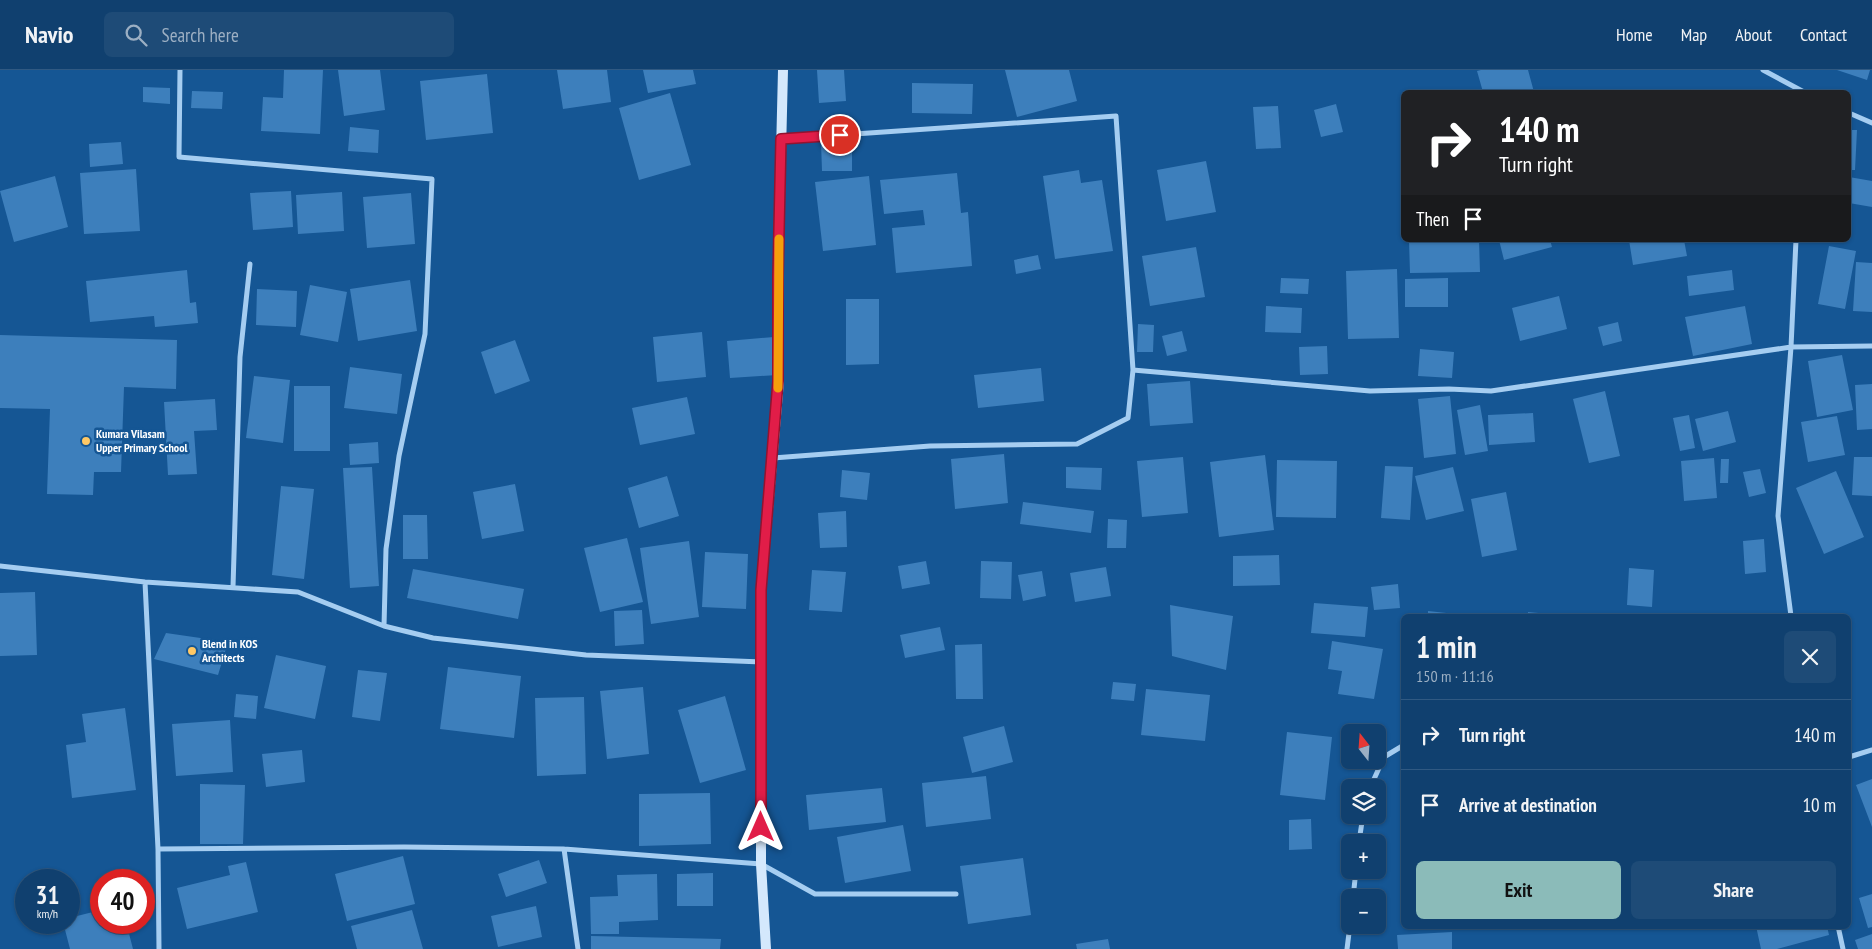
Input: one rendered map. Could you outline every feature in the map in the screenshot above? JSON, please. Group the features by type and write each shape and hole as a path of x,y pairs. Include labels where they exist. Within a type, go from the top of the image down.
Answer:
{"street":[{"path":"180,70 179,157 432,179 425,334 398,456 386,549 384,626"},
{"path":"766,949 760,864 761,590 778,381 778,276 783,70"},
{"path":"1763,70 1798,90"},
{"path":"1851,114 1872,123"},
{"path":"772,458 930,446 1077,444 1128,418 1133,370 1116,116 781,139"},
{"path":"1791,614 1778,516 1791,347 1796,242"},
{"path":"233,586 240,357 250,264"},
{"path":"1133,370 1370,391 1449,389 1491,391 1791,347 1872,346"},
{"path":"0,566 145,582 233,586 298,592 384,626 433,638 586,655 762,662"},
{"path":"145,582 158,849 159,949"},
{"path":"1374,779 1384,757 1401,747"},
{"path":"1851,756 1872,750"},
{"path":"158,849 394,847 564,849 760,864 815,894 956,894"},
{"path":"564,849 578,949"},
{"path":"1839,929 1843,949"},
{"path":"1347,949 1349,934"}],"building":[{"path":"284,70 323,70 320,134 261,131 263,97 283,98"},
{"path":"338,70 380,70 385,110 344,116"},
{"path":"557,70 607,70 611,102 563,109"},
{"path":"643,70 693,70 696,84 648,93"},
{"path":"817,70 844,70 846,101 819,103"},
{"path":"1005,70 1069,70 1077,101 1017,117"},
{"path":"1528,70 1533,90 1482,90 1477,71"},
{"path":"1837,70 1870,70 1867,80"},
{"path":"487,74 493,133 426,140 420,81"},
{"path":"912,83 973,84 972,114 912,113"},
{"path":"143,87 170,88 170,104 143,102"},
{"path":"192,91 223,92 222,109 191,108"},
{"path":"670,93 691,165 639,180 619,108"},
{"path":"1336,104 1343,132 1321,137 1314,110"},
{"path":"1278,106 1281,148 1256,149 1253,107"},
{"path":"350,127 379,130 378,153 348,151"},
{"path":"1851,130 1857,130 1855,170 1851,170"},
{"path":"852,141 852,171 822,171 821,142"},
{"path":"121,142 123,164 90,167 89,144"},
{"path":"1206,161 1216,212 1166,221 1157,170"},
{"path":"136,169 140,231 84,234 80,173"},
{"path":"1079,170 1081,183 1102,180 1113,251 1055,259 1043,176"},
{"path":"957,173 961,213 968,212 972,266 896,273 892,228 925,225 923,210 884,214 880,180"},
{"path":"55,176 68,227 14,242 0,191"},
{"path":"869,176 876,245 823,251 815,182"},
{"path":"1851,177 1872,181 1872,207 1851,203"},
{"path":"291,191 293,227 253,230 250,193"},
{"path":"342,192 344,231 298,234 296,195"},
{"path":"411,193 415,244 367,248 363,197"},
{"path":"1409,242 1479,242 1480,272 1410,273"},
{"path":"1500,242 1551,242 1552,247 1504,260"},
{"path":"1629,242 1684,242 1687,256 1633,265"},
{"path":"1829,246 1856,251 1845,309 1818,304"},
{"path":"1196,247 1205,297 1150,306 1142,256"},
{"path":"1038,255 1041,269 1016,274 1014,260"},
{"path":"1856,262 1872,263 1872,312 1853,311"},
{"path":"1397,269 1399,338 1348,339 1346,271"},
{"path":"187,270 190,303 196,302 198,323 155,327 154,316 90,322 86,281"},
{"path":"1732,270 1734,290 1689,296 1687,276"},
{"path":"1281,278 1309,279 1308,294 1280,293"},
{"path":"1448,278 1448,307 1405,307 1405,279"},
{"path":"410,280 417,331 358,341 350,289"},
{"path":"310,285 347,292 338,342 300,335"},
{"path":"257,289 297,291 296,327 256,325"},
{"path":"1559,296 1567,329 1520,341 1512,308"},
{"path":"846,299 879,299 879,364 846,365"},
{"path":"1266,306 1302,308 1301,333 1265,332"},
{"path":"1745,306 1752,344 1693,356 1685,317"},
{"path":"1618,322 1622,341 1603,346 1598,327"},
{"path":"1138,324 1154,325 1153,352 1137,352"},
{"path":"1182,331 1187,351 1167,356 1162,336"},
{"path":"702,332 706,377 657,382 653,337"},
{"name":"Kumara Vilasam Upper Primary School","path":"0,335 177,340 176,389 124,387 121,472 94,472 93,495 47,494 50,409 0,408"},
{"path":"774,337 777,375 730,378 727,341"},
{"path":"515,340 530,381 495,394 481,352"},
{"path":"1327,346 1328,374 1300,375 1299,347"},
{"path":"1420,349 1454,352 1452,378 1418,376"},
{"path":"1842,355 1853,410 1817,417 1808,361"},
{"path":"350,367 402,374 397,414 344,408"},
{"path":"1041,368 1044,401 978,408 974,375"},
{"path":"254,376 290,380 283,443 246,438"},
{"path":"1190,381 1193,423 1150,426 1147,384"},
{"path":"1872,384 1872,429 1857,430 1855,385"},
{"path":"294,386 330,386 330,451 294,451"},
{"path":"1605,391 1620,456 1589,463 1573,399"},
{"path":"1450,396 1456,454 1424,458 1418,399"},
{"path":"687,397 695,434 640,445 632,408"},
{"path":"215,399 217,430 194,431 197,474 168,475 164,402"},
{"path":"1480,405 1488,451 1465,455 1457,410"},
{"path":"1728,411 1736,442 1703,451 1695,419"},
{"path":"1533,413 1535,442 1489,445 1488,415"},
{"path":"1689,415 1695,448 1680,451 1673,418"},
{"path":"1837,416 1845,455 1808,462 1801,422"},
{"path":"378,442 379,463 350,465 349,444"},
{"path":"1004,454 1008,503 955,509 951,459"},
{"path":"1265,455 1274,530 1219,537 1210,462"},
{"path":"1183,457 1188,513 1142,517 1137,461"},
{"path":"1854,457 1872,457 1872,496 1852,495"},
{"path":"1714,458 1717,498 1684,501 1681,461"},
{"path":"1721,459 1729,459 1728,483 1720,483"},
{"path":"1277,460 1337,461 1336,518 1276,517"},
{"path":"1385,466 1413,467 1410,520 1381,518"},
{"path":"372,467 379,586 350,588 343,468"},
{"path":"1066,467 1102,468 1101,490 1066,488"},
{"path":"1453,467 1464,511 1426,520 1415,476"},
{"path":"1760,469 1766,493 1749,497 1743,472"},
{"path":"842,470 870,473 867,500 840,497"},
{"path":"1836,471 1864,537 1824,554 1796,488"},
{"path":"667,476 679,516 639,528 628,488"},
{"path":"515,484 524,531 482,539 473,492"},
{"path":"281,486 314,489 304,579 272,575"},
{"path":"1506,492 1517,550 1482,557 1471,499"},
{"path":"1023,502 1094,511 1091,533 1020,524"},
{"path":"846,511 847,547 820,548 818,513"},
{"path":"403,515 427,515 428,559 403,559"},
{"path":"1108,519 1127,520 1126,548 1107,548"},
{"path":"627,538 643,602 600,612 584,548"},
{"path":"1764,539 1766,572 1745,574 1743,541"},
{"path":"689,541 699,617 651,624 640,548"},
{"path":"705,552 748,554 746,609 702,607"},
{"path":"1279,555 1280,585 1233,586 1233,556"},
{"path":"926,561 930,584 902,589 898,566"},
{"path":"981,561 1012,562 1011,599 980,598"},
{"path":"1106,567 1111,596 1075,602 1070,573"},
{"path":"1629,568 1654,570 1652,607 1627,605"},
{"path":"413,569 524,589 518,619 407,598"},
{"path":"812,570 846,572 842,612 809,610"},
{"path":"1042,571 1046,596 1023,601 1018,575"},
{"path":"1398,584 1400,608 1374,610 1371,587"},
{"path":"35,592 37,655 0,656 0,593"},
{"path":"1314,603 1368,607 1365,637 1311,633"},
{"path":"1170,605 1233,616 1226,670 1172,656"},
{"path":"642,610 644,644 615,646 614,611"},
{"path":"1428,611 1456,614 1428,614"},
{"path":"1528,612 1549,614 1528,614"},
{"path":"940,627 945,650 905,658 900,635"},
{"name":"Blend in KOS Architects","path":"166,633 228,642 218,675 154,659"},
{"path":"1332,641 1383,649 1374,699 1338,694 1342,671 1328,669"},
{"path":"982,644 983,699 956,699 955,645"},
{"path":"276,655 326,666 315,719 264,708"},
{"path":"448,667 521,676 514,738 440,729"},
{"path":"358,670 387,673 380,721 352,717"},
{"path":"1113,682 1136,684 1134,701 1111,699"},
{"path":"643,687 649,754 607,759 600,691"},
{"path":"1146,689 1210,695 1205,741 1141,735"},
{"path":"236,694 258,696 256,719 234,717"},
{"path":"725,696 746,770 700,783 678,710"},
{"path":"584,697 586,774 537,776 535,698"},
{"path":"125,708 136,790 72,798 66,745 86,742 82,714"},
{"path":"230,720 233,772 176,776 172,724"},
{"path":"1004,726 1013,762 972,773 963,737"},
{"path":"1287,732 1332,737 1325,800 1280,795"},
{"path":"302,750 305,782 266,787 262,754"},
{"path":"986,776 991,819 926,827 922,783"},
{"path":"1872,779 1872,827 1856,785"},
{"path":"200,784 245,785 243,844 200,844"},
{"path":"882,788 886,822 809,830 806,795"},
{"path":"710,793 711,844 639,846 639,794"},
{"path":"1311,819 1312,849 1289,850 1289,820"},
{"path":"903,825 911,871 845,883 837,837"},
{"path":"403,856 415,904 347,921 335,874"},
{"path":"1023,858 1031,915 968,924 960,866"},
{"path":"539,860 547,883 506,897 498,874"},
{"path":"246,862 258,912 187,929 177,888 230,875 228,866"},
{"path":"713,873 713,906 677,906 677,874"},
{"path":"657,874 658,920 619,922 619,934 591,934 590,897 618,896 617,875"},
{"path":"1872,894 1872,927 1868,928 1859,898"},
{"path":"536,906 542,937 498,947 491,916"},
{"path":"412,910 423,949 357,949 351,926"},
{"path":"90,913 90,934 129,934 133,949 70,949 66,934 80,934 80,915"},
{"path":"1757,929 1828,929 1829,935 1777,949 1761,949"},
{"path":"1452,932 1452,949 1398,949 1397,935"},
{"path":"1872,934 1872,949 1858,949 1855,940"},
{"path":"591,936 721,939 720,949 591,949"},
{"path":"1108,939 1110,949 1077,949 1076,944"}],"slow traffic":[{"path":"778,388 779,239"}],"place":[{"name":"Kumara Vilasam Upper Primary School","path":"86,441"},
{"name":"Blend in KOS Architects","path":"192,651"}],"route":[{"path":"761,827 761,590 778,381 781,139 840,135"}]}
